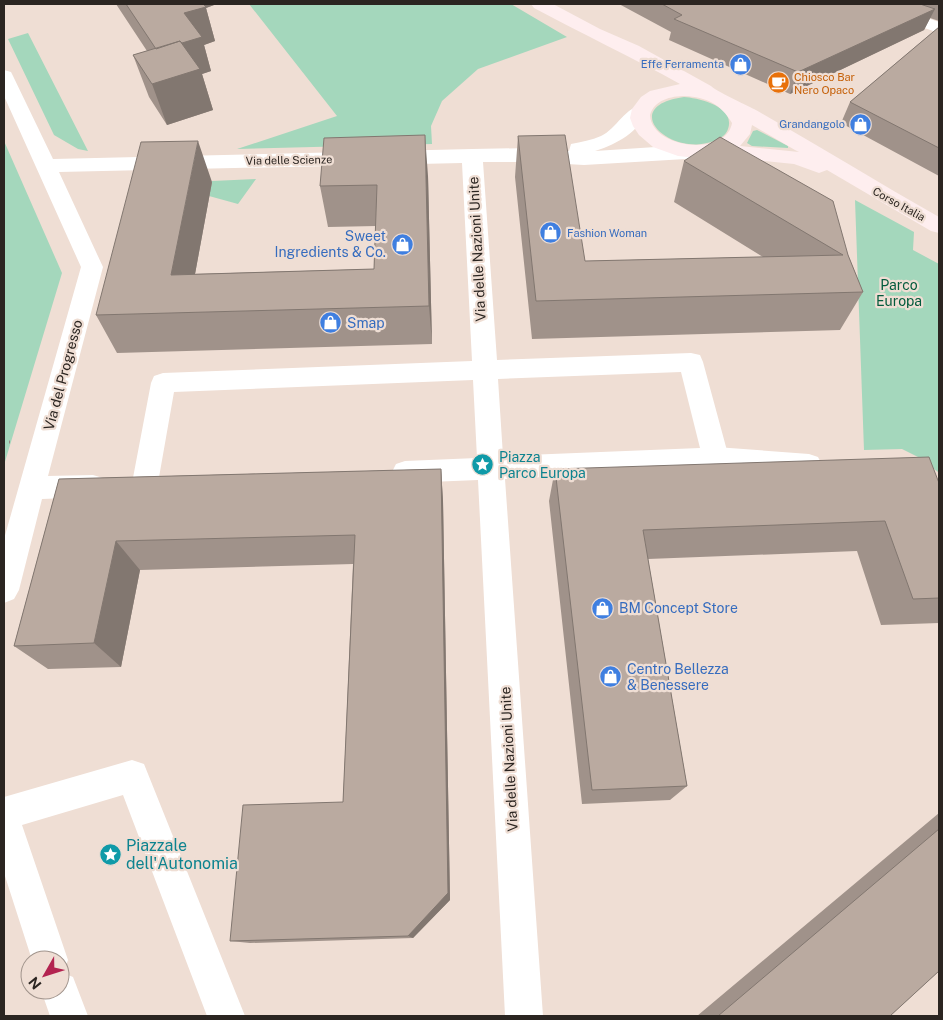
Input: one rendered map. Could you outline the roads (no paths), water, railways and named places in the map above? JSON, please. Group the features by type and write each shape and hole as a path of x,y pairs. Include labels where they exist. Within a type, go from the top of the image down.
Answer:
{"main road":[{"path":"540,4 594,33 633,50 802,144 858,181"},
{"path":"594,33 624,55 644,74 649,90 640,118 643,127 649,135 659,143 686,152 715,150 796,158 858,181"},
{"path":"644,105 665,92 677,90 702,92 722,100 738,113 741,131 732,142 715,150"},
{"name":"Corso Italia","path":"858,181 939,226"}],"street":[{"path":"872,4 939,28"},
{"name":"Via del Progresso","path":"4,76 92,267 4,590"},
{"path":"532,155 579,149 609,140 623,129 644,105"},
{"path":"532,155 584,158 686,152"},
{"name":"Via delle Scienze","path":"46,166 532,155"},
{"name":"Via delle Nazioni Unite","path":"472,156 524,1016"},
{"path":"32,488 155,483 163,383 691,362 716,458"},
{"path":"382,473 716,458 830,466"},
{"path":"4,814 132,776 226,1016"},
{"path":"4,822 47,950"},
{"path":"63,1000 69,1016"}],"place":[{"name":"Effe Ferramenta","path":"740,64"},
{"name":"Chiosco Bar Nero Opaco","path":"778,83"},
{"name":"Grandangolo","path":"861,124"},
{"name":"Fashion Woman","path":"551,233"},
{"name":"Sweet Ingredients & Co.","path":"402,244"},
{"name":"Smap","path":"331,323"},
{"name":"Piazza Parco Europa","path":"483,465"},
{"name":"BM Concept Store","path":"603,608"},
{"name":"Centro Bellezza & Benessere","path":"611,677"},
{"name":"Piazzale dell'Autonomia","path":"110,854"}],"park label":[{"name":"Parco Europa","path":"899,294"}]}
